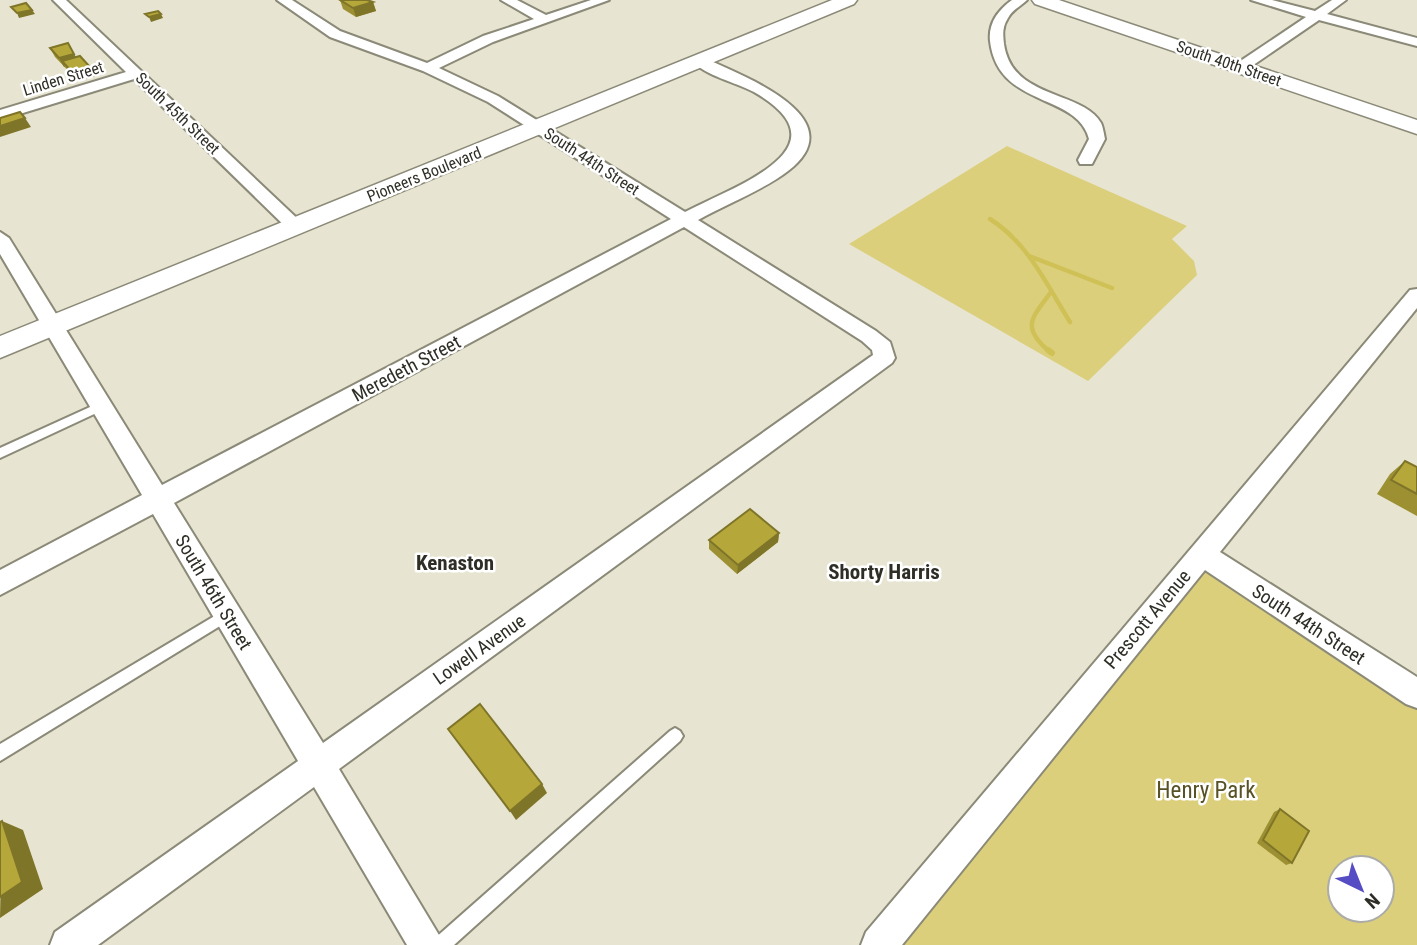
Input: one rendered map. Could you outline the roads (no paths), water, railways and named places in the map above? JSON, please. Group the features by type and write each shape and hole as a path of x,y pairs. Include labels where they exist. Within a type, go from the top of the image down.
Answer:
{"main road":[{"name":"Pioneers Boulevard","path":"0,348 848,0"},
{"name":"South 40th Street","path":"1041,0 1417,127"}],"street":[{"name":"South 45th Street","path":"59,0 296,227"},
{"name":"South 44th Street","path":"283,0 335,34 465,84 539,127 869,336 885,351"},
{"path":"507,0 546,20"},
{"path":"428,68 488,39 603,0"},
{"path":"1021,0 1007,9 997,27 997,50 1001,63 1007,74 1021,86 1072,107 1090,120 1098,133 1097,147 1086,160"},
{"path":"1257,0 1417,42"},
{"path":"1241,67 1340,0"},
{"name":"Meredeth Street","path":"0,583 783,167 799,150 802,141 801,125 787,107 699,61"},
{"name":"Linden Street","path":"0,116 136,74"},
{"name":"South 46th Street","path":"0,238 427,945"},
{"name":"Prescott Avenue","path":"879,945 1417,295"},
{"path":"1396,320 1417,329"},
{"name":"Lowell Avenue","path":"68,945 877,366 884,358 885,351"},
{"name":"South 44th Street","path":"1202,554 1417,694"}],"lane":[{"path":"0,453 102,406"},
{"path":"0,753 228,614"},
{"path":"440,945 675,736"}],"waterway":[{"path":"990,219 1026,252 1070,322"},
{"path":"1029,256 1112,288"},
{"path":"1048,350 1035,336 1032,322 1051,292"},
{"path":"1048,350 1052,353"}],"district":[{"name":"Kenaston","path":"455,563"},
{"name":"Shorty Harris","path":"884,572"}],"park label":[{"name":"Henry Park","path":"1206,790"}]}
